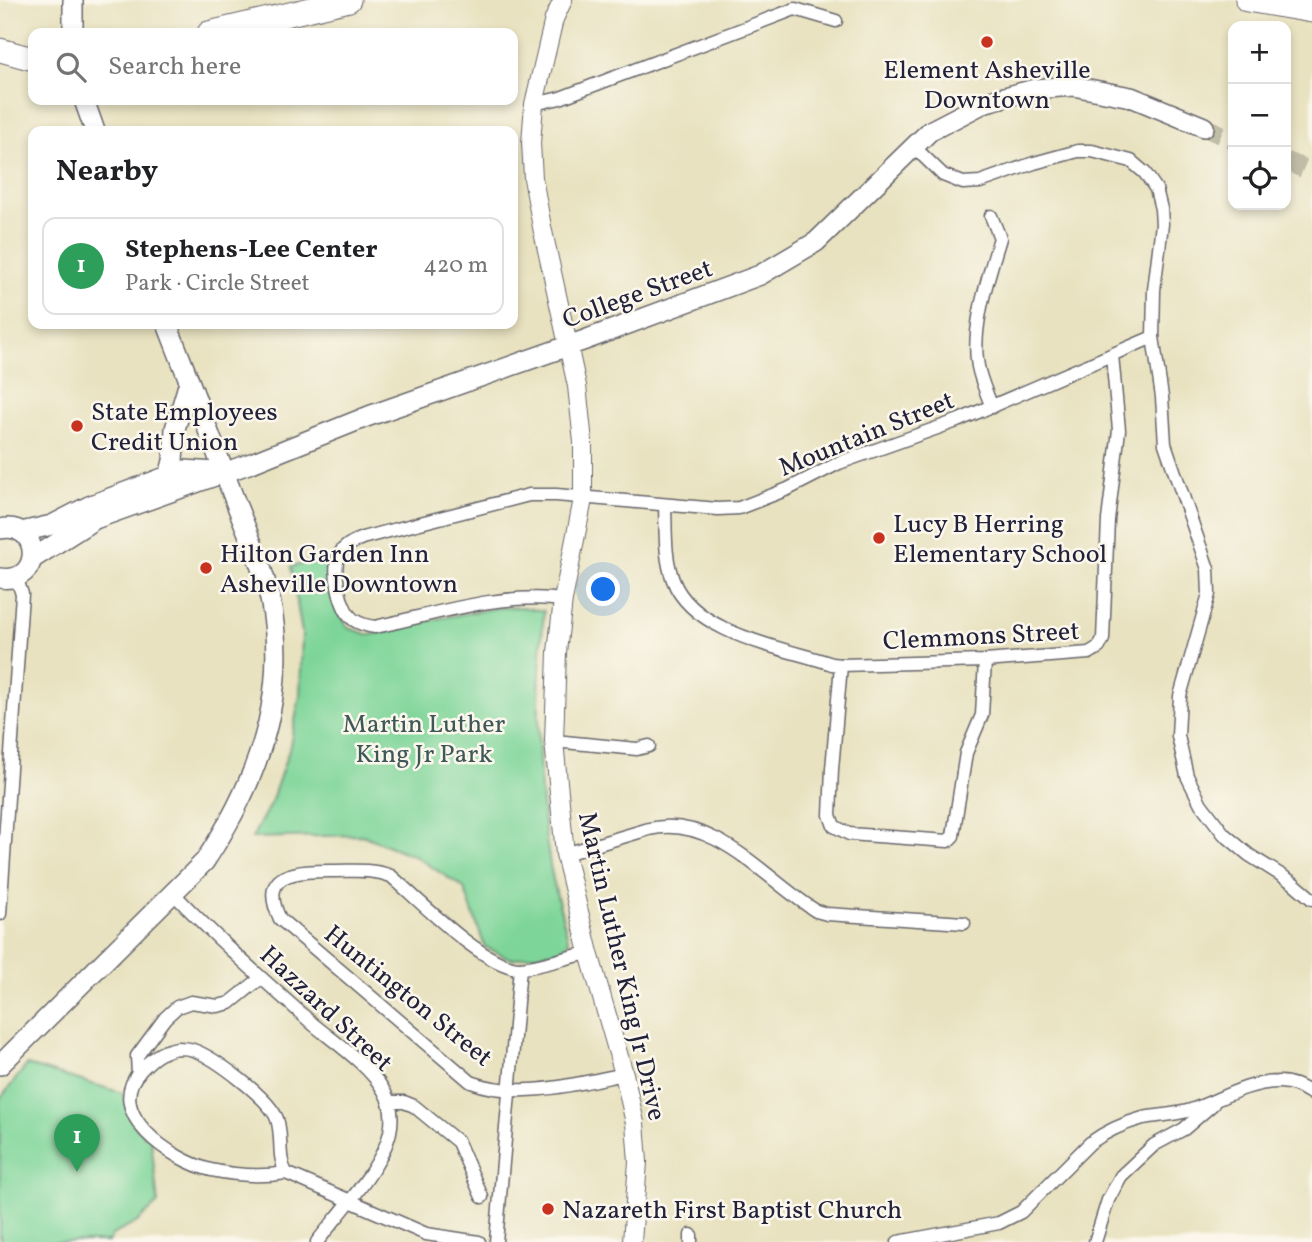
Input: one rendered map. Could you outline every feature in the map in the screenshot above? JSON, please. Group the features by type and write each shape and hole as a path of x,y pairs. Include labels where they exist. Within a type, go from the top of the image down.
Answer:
{"highway":[{"path":"1247,0 1312,11"},
{"path":"231,28 343,2"},
{"path":"0,50 28,58"}],"main road":[{"path":"73,0 73,28"},
{"name":"Martin Luther King Jr Drive","path":"562,0 554,19 534,104 531,143 533,181 577,386 583,442 583,499 563,600 557,652 554,741 565,854 635,1123 638,1162 632,1242"},
{"name":"College Street","path":"8,577 27,570 32,558 95,519 369,416 719,291 787,261 817,242 834,227 930,131 986,102 1011,94 1055,86 1091,88 1131,97 1204,127"},
{"path":"86,105 93,126"},
{"path":"0,1065 205,861 228,826 253,775 272,709 277,648 269,597 169,329"},
{"path":"169,476 175,429 189,382"},
{"name":"College Street","path":"7,527 52,525 89,506 184,470 224,472"},
{"path":"7,527 30,541 32,558"}],"street":[{"path":"534,104 560,99 795,9 836,21"},
{"path":"913,146 943,175 963,183 979,182 1078,151 1093,151 1131,161 1145,173 1156,189 1162,224 1154,290 1153,337 1162,397 1165,444 1208,569 1209,594 1180,696 1178,736 1187,776 1201,804 1224,834 1312,899"},
{"path":"991,216 1000,238 989,277 977,345 978,370 992,407"},
{"name":"Mountain Street","path":"563,600 542,597 503,600 370,626 352,619 341,598 336,575 338,556 346,546 362,538 529,495 740,509 839,463 992,407 1153,337"},
{"name":"Clemmons Street","path":"665,505 668,566 674,583 696,609 731,632 841,665 985,661 1089,653 1099,647 1103,639 1108,520 1119,430 1112,355"},
{"path":"0,914 22,594 8,577"},
{"path":"841,665 830,815 834,826 849,834 948,841 953,836 966,752 982,715 985,661"},
{"path":"554,741 637,749 649,746"},
{"path":"565,854 663,825 676,827 701,834 741,853 816,911 827,914 964,923"},
{"name":"Huntington Street","path":"520,968 505,965 468,943 391,876 378,871 304,870 285,876 274,888 273,904 280,919 382,1003 471,1082 511,1089 581,1084 624,1074"},
{"name":"Hazzard Street","path":"174,894 261,978 374,1077 389,1102 392,1115 390,1133 376,1167 317,1242"},
{"path":"496,1242 520,968 589,953"},
{"path":"138,1074 137,1056 165,1017 177,1007 191,1002 218,1006 230,1003 261,978"},
{"path":"286,1172 273,1175 225,1172 204,1168 180,1158 144,1131 133,1116 131,1086 138,1074 166,1050 191,1049 202,1054 241,1081 271,1108 279,1127 281,1164 286,1172 426,1234 479,1242"},
{"path":"898,1242 999,1223 1021,1212 1090,1143 1101,1135 1141,1119 1189,1110 1237,1090 1279,1081 1298,1085 1312,1094"},
{"path":"1095,1242 1108,1200 1121,1176 1154,1145 1184,1129 1221,1097"},
{"path":"389,1102 404,1102 414,1106 458,1142 482,1197"}],"green space":[{"name":"Martin Luther King Jr Park","path":"324,558 333,594 348,628 370,635 496,608 522,607 544,611 539,765 544,827 555,890 569,942 561,950 511,959 485,947 464,888 416,857 362,835 252,838 271,802 289,750 300,696 302,633 291,567"},
{"path":"27,1065 123,1093 131,1120 151,1140 158,1203 136,1223 112,1235 108,1242 0,1242 0,1099"}],"tunnel":[{"path":"1204,127 1228,138"},
{"path":"1291,163 1312,172"}],"place":[{"name":"Element Asheville Downtown","path":"987,42"},
{"name":"State Employees Credit Union","path":"77,426"},
{"name":"Lucy B Herring Elementary School","path":"879,538"},
{"name":"Hilton Garden Inn Asheville Downtown","path":"206,568"},
{"name":"Stephens-Lee Center","path":"77,1172"},
{"name":"Nazareth First Baptist Church","path":"548,1209"}]}
